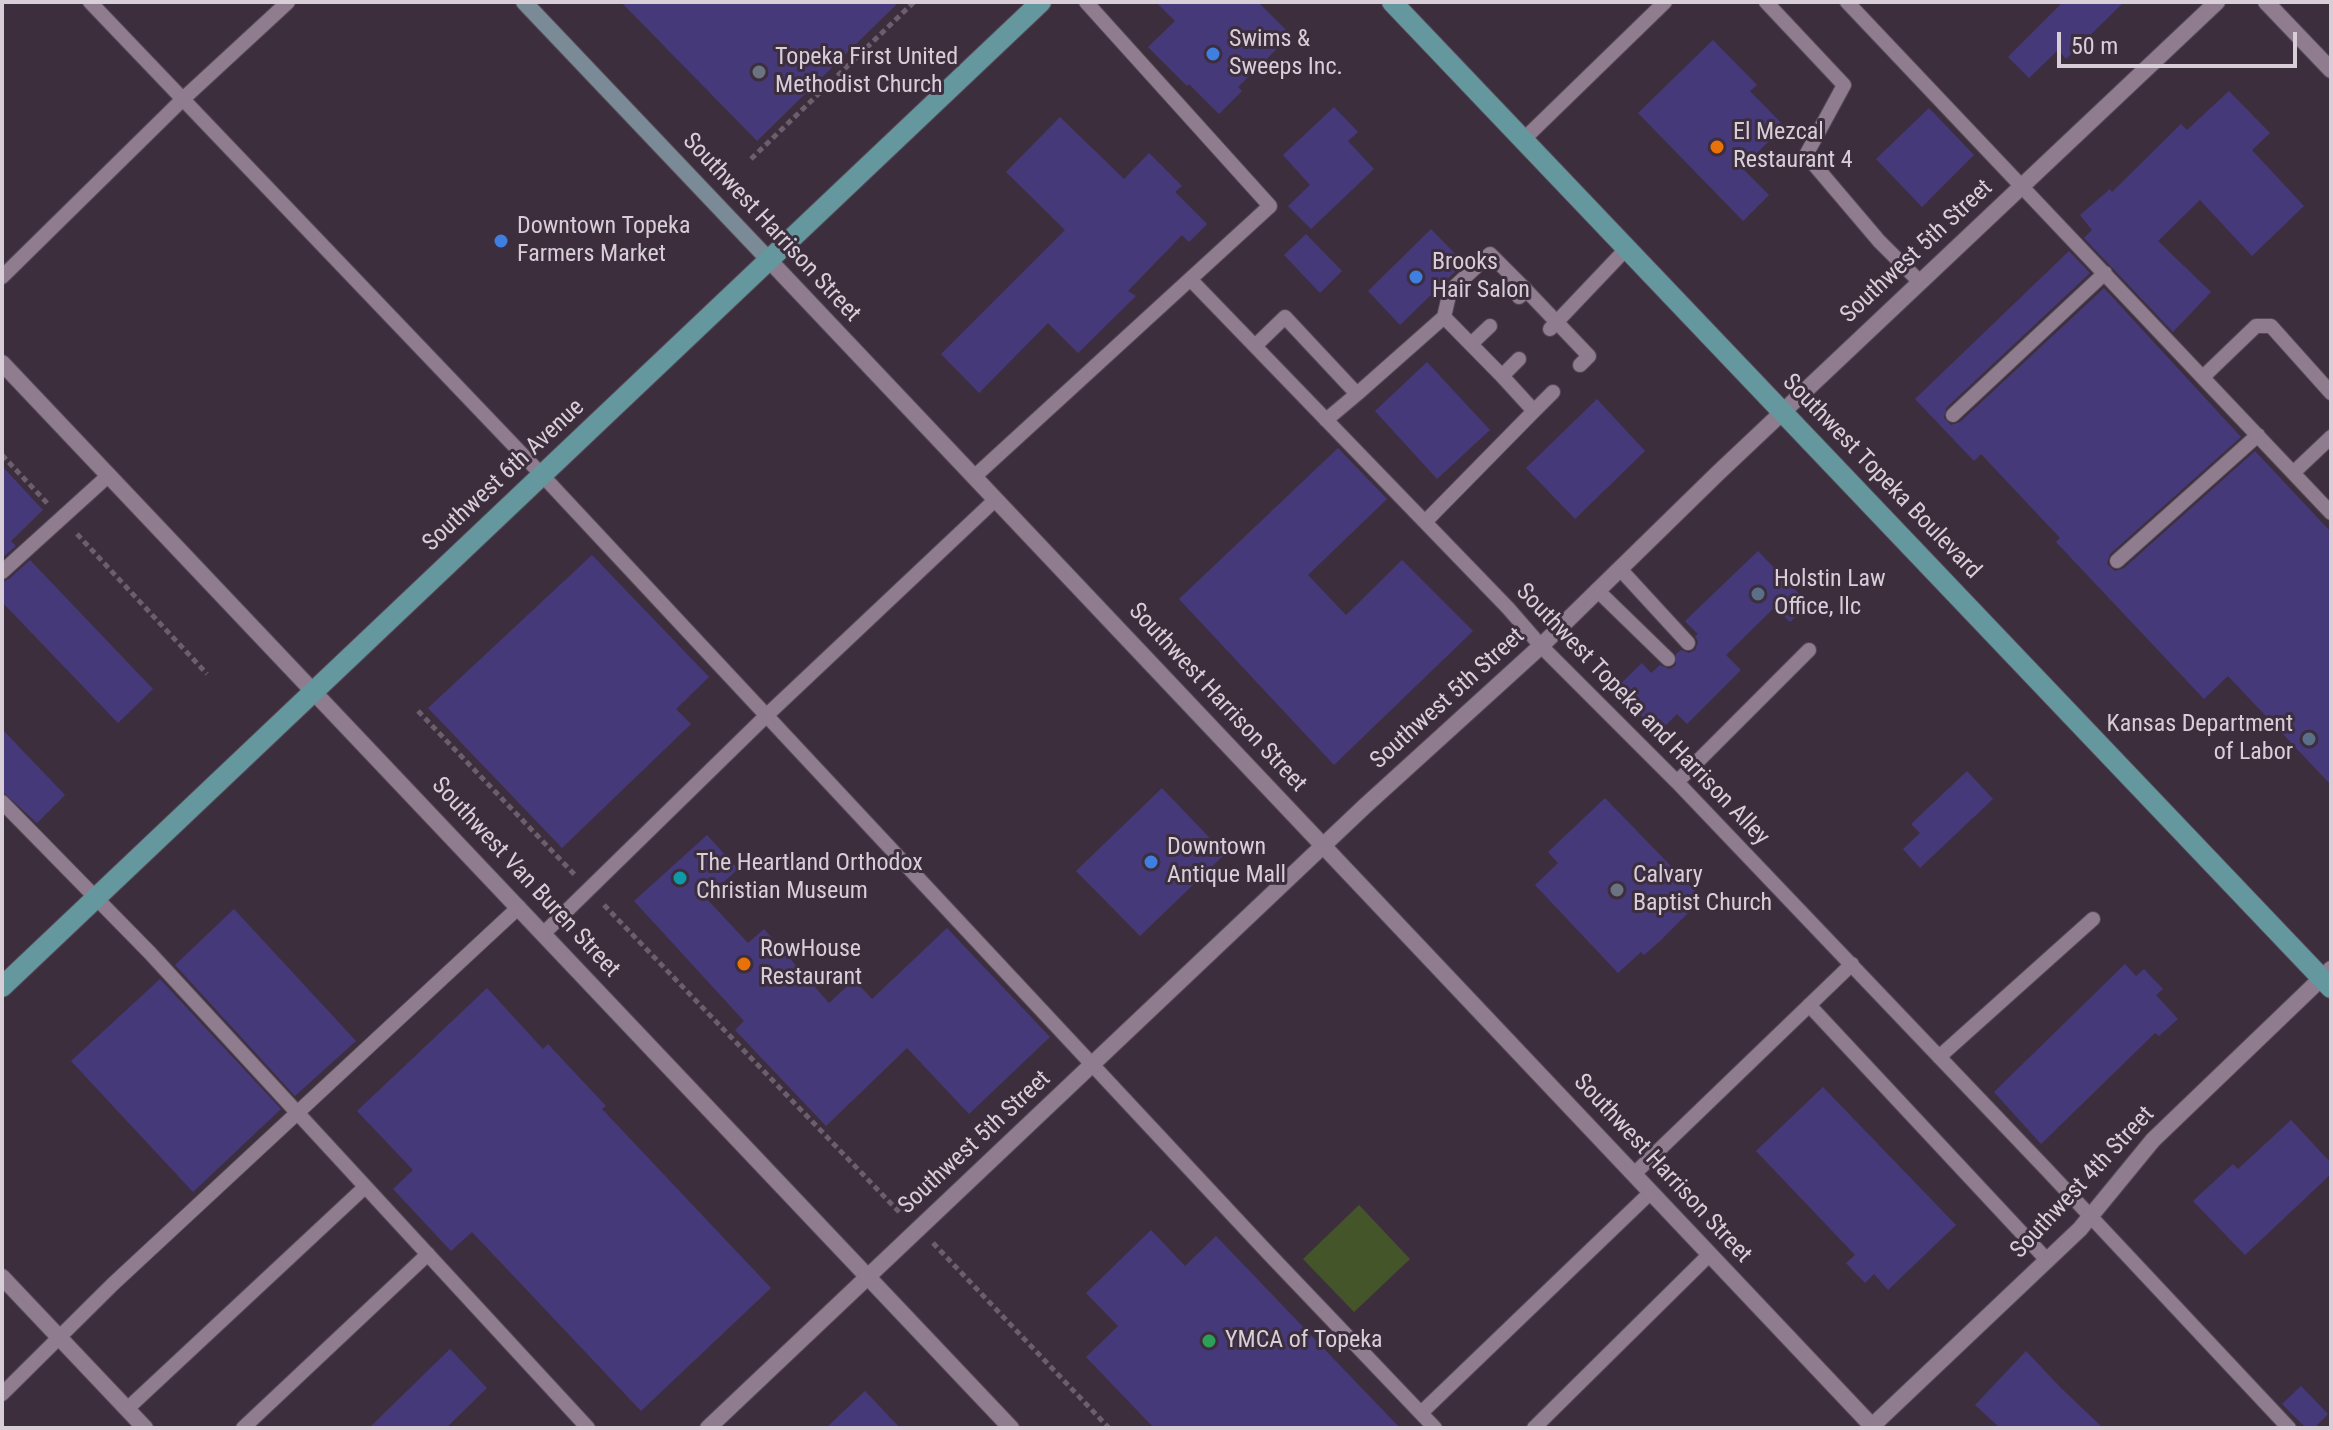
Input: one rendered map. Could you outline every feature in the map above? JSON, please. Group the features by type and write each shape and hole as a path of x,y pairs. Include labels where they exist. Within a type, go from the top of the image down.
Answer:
{"main road":[{"name":"Southwest Harrison Street","path":"524,2 769,260"},
{"name":"Southwest 6th Avenue","path":"2,987 1041,2"},
{"name":"Southwest Topeka Boulevard","path":"1392,2 2328,978"}],"street":[{"name":"Southwest 5th Street","path":"708,1428 1324,846 1541,646 1783,412 2217,2"},
{"path":"2266,2 2331,70"},
{"name":"Southwest Harrison Street","path":"769,260 1872,1427"},
{"name":"Southwest Van Buren Street","path":"2,363 1011,1428"},
{"name":"Southwest 4th Street","path":"1872,1427 2047,1260 2090,1216 2153,1140 2328,978"},
{"path":"2,1277 145,1428"}],"lane":[{"path":"90,2 542,475 1435,1428"},
{"path":"2,277 183,99 288,2"},
{"path":"974,477 1270,206 1086,2"},
{"path":"1523,140 1665,2"},
{"path":"1766,2 1844,85 1806,155 1879,241 1920,282"},
{"path":"1847,2 2331,513"},
{"path":"1553,326 1627,248"},
{"path":"1326,420 1444,317 1450,291 1490,254 1553,326 1589,356 1580,365"},
{"path":"1953,415 2105,273"},
{"name":"Southwest Topeka and Harrison Alley","path":"1190,279 1541,646 1852,964 2289,1428"},
{"path":"1255,346 1285,317 1357,394"},
{"path":"1444,317 1534,411"},
{"path":"1471,344 1490,326"},
{"path":"2203,377 2256,326 2271,326 2331,393"},
{"path":"1502,376 1519,359"},
{"path":"1425,522 1553,392"},
{"path":"2117,561 2258,435"},
{"path":"2293,473 2331,437"},
{"path":"2,572 109,475"},
{"path":"544,933 767,715 995,500"},
{"path":"1620,569 1688,643"},
{"path":"1597,590 1668,659"},
{"path":"1677,782 1809,650"},
{"path":"2,802 97,897 588,1428"},
{"path":"2,1394 113,1284 519,907"},
{"path":"1939,1057 2093,919"},
{"path":"1634,1174 1852,964"},
{"path":"1809,1005 2047,1260"},
{"path":"127,1409 365,1187"},
{"path":"1421,1413 1651,1192"},
{"path":"243,1428 428,1254"},
{"path":"1534,1428 1710,1254"}],"path":[{"path":"751,159 914,2"},
{"path":"2,455 207,674"},
{"path":"418,711 1109,1428"}],"green space":[{"path":"1359,1205 1410,1259 1354,1312 1303,1259"}],"building":[{"name":"Topeka First United Methodist Church","path":"621,2 899,2 757,141"},
{"name":"Swims & Sweeps Inc.","path":"1156,2 1258,2 1291,35 1238,87 1242,91 1219,114 1148,47 1175,21"},
{"path":"2063,2 2124,2 2066,59 2058,50 2029,78 2008,57"},
{"name":"El Mezcal Restaurant 4","path":"1713,40 1757,85 1750,91 1784,126 1742,168 1769,195 1743,221 1638,113"},
{"path":"2229,91 2270,133 2252,150 2304,206 2252,256 2200,200 2158,241 2211,292 2173,332 2084,238 2092,230 2080,215 2110,189 2112,192 2181,124 2187,130"},
{"path":"1334,107 1358,132 1348,141 1374,169 1311,229 1288,206 1310,185 1283,155"},
{"path":"1929,108 1974,155 1922,207 1876,159"},
{"path":"1060,117 1124,179 1149,153 1182,186 1175,192 1207,224 1189,242 1182,235 1128,291 1136,296 1078,353 1048,323 979,393 941,354 1065,230 1006,172"},
{"name":"Brooks Hair Salon","path":"1431,229 1464,263 1400,325 1368,291"},
{"path":"1306,234 1342,271 1320,293 1284,255"},
{"path":"2069,251 2090,273 1946,408 1944,418 1951,425 1960,422 2104,288 2241,437 2110,554 2107,564 2115,571 2124,568 2255,451 2331,532 2331,785 2228,676 2204,699 2056,542 2060,538 1981,454 1974,461 1915,399"},
{"path":"1427,362 1490,430 1437,479 1375,411"},
{"path":"1597,399 1645,451 1575,519 1526,468"},
{"path":"1338,448 1387,499 1308,575 1346,615 1402,560 1473,631 1334,765 1179,599"},
{"path":"2,466 43,510 11,541 16,546 2,558"},
{"path":"1758,551 1809,604 1790,622 1775,607 1726,655 1741,670 1687,724 1677,714 1658,733 1615,689 1642,663 1651,673 1660,665 1670,669 1676,665 1676,654 1681,650 1689,653 1695,650 1698,642 1695,636 1698,634 1685,621"},
{"path":"592,555 709,677 676,709 691,724 562,848 428,708"},
{"path":"30,560 153,689 118,723 2,602 2,582"},
{"path":"2,729 65,795 37,823 2,791"},
{"path":"1967,771 1993,799 1920,868 1903,849 1920,833 1911,824"},
{"name":"Downtown Antique Mall","path":"1162,788 1225,854 1140,936 1076,871"},
{"name":"Calvary Baptist Church","path":"1605,798 1699,895 1696,899 1699,902 1659,942 1644,955 1641,952 1618,973 1535,885 1558,863 1548,852"},
{"path":"707,835 738,869 706,898 748,943 764,929 829,1003 854,980 872,999 947,928 1050,1037 969,1114 907,1048 826,1126 735,1030 744,1021 634,901"},
{"path":"234,909 356,1041 295,1096 175,965"},
{"path":"2125,964 2136,976 2144,969 2163,989 2156,995 2178,1019 2159,1036 2155,1033 2041,1144 1994,1092"},
{"path":"160,979 281,1109 193,1192 71,1061"},
{"path":"487,988 543,1049 548,1044 606,1106 602,1109 771,1288 641,1411 472,1232 451,1251 393,1189 413,1170 357,1111"},
{"path":"1823,1087 1956,1225 1888,1290 1874,1274 1865,1283 1846,1263 1855,1255 1756,1151"},
{"path":"2291,1120 2331,1163 2331,1174 2245,1255 2193,1201 2233,1164 2238,1169"},
{"name":"YMCA of Topeka","path":"1151,1230 1185,1266 1216,1236 1400,1428 1154,1428 1086,1357 1118,1326 1086,1293"},
{"path":"450,1349 487,1388 446,1428 369,1428"},
{"path":"2026,1351 2103,1428 2000,1428 1975,1405"},
{"path":"2301,1386 2328,1414 2314,1428 2306,1428 2282,1404"},
{"path":"865,1391 900,1428 826,1428"}],"place":[{"name":"Swims & Sweeps Inc.","path":"1213,54"},
{"name":"Topeka First United Methodist Church","path":"759,72"},
{"name":"El Mezcal Restaurant 4","path":"1717,147"},
{"name":"Downtown Topeka Farmers Market","path":"501,241"},
{"name":"Brooks Hair Salon","path":"1416,277"},
{"name":"Holstin Law Office, llc","path":"1758,594"},
{"name":"Kansas Department of Labor","path":"2309,739"},
{"name":"Downtown Antique Mall","path":"1151,862"},
{"name":"The Heartland Orthodox Christian Museum","path":"680,878"},
{"name":"Calvary Baptist Church","path":"1617,890"},
{"name":"RowHouse Restaurant","path":"744,964"},
{"name":"YMCA of Topeka","path":"1209,1341"}]}
